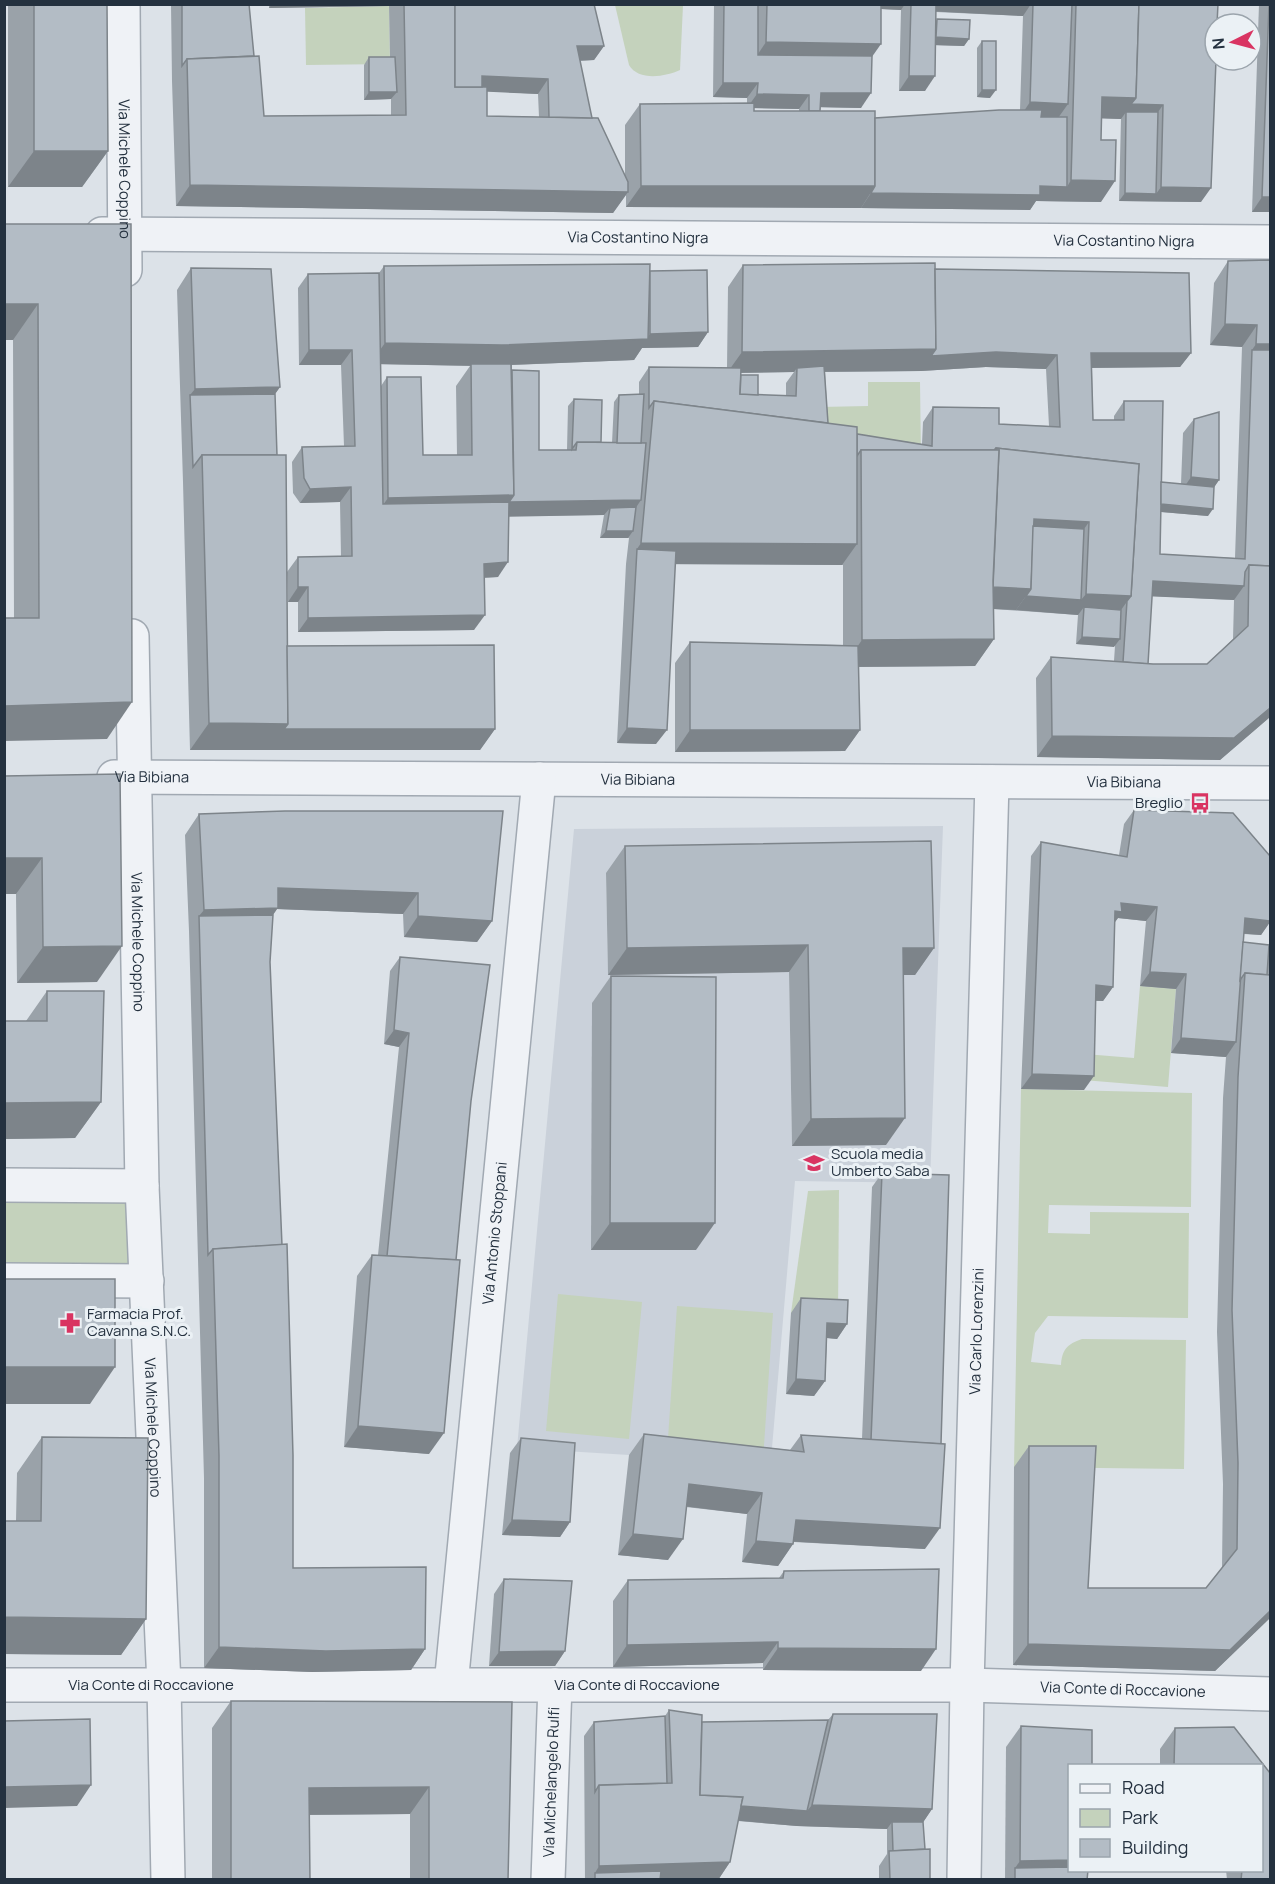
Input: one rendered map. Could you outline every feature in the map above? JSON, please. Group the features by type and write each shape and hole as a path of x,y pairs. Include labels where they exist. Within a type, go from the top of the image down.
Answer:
{"street":[{"name":"Via Michele Coppino","path":"123,4 125,295"},
{"name":"Via Costantino Nigra","path":"76,234 1270,242"},
{"name":"Via Michele Coppino","path":"131,603 142,1186 164,1685 168,1880"},
{"name":"Via Bibiana","path":"87,777 1270,783"},
{"name":"Via Antonio Stoppani","path":"451,1685 539,779"},
{"name":"Via Carlo Lorenzini","path":"964,1880 967,1685 992,782"},
{"path":"4,1185 142,1186"},
{"path":"4,1280 147,1281"},
{"name":"Via Conte di Roccavione","path":"4,1685 967,1685 1270,1694"},
{"name":"Via Michelangelo Rulfi","path":"548,1880 555,1685"}],"shaded area":[{"path":"943,826 930,1183 795,1181 770,1471 629,1455 517,1448 574,829","holes":["606,873 884,975 792,1146 789,972 608,975"]}],"green space":[{"path":"615,5 683,5 680,70 652,76 639,74 633,70 629,65"},
{"path":"389,6 390,64 306,65 305,8"},
{"path":"868,382 920,382 921,457 821,443 820,407 868,406"},
{"path":"1140,986 1176,989 1168,1087 1083,1080 1085,1054 1134,1058"},
{"path":"1021,1089 1192,1093 1191,1207 1049,1205 1048,1233 1090,1234 1090,1212 1189,1213 1188,1318 1048,1316 1035,1333 1031,1362 1061,1365 1066,1348 1082,1339 1186,1340 1184,1469 1014,1467"},
{"path":"5,1185 142,1186 147,1281 5,1280"},
{"path":"839,1190 838,1315 791,1313 808,1191"},
{"path":"558,1294 642,1302 629,1439 546,1431"},
{"path":"677,1306 773,1313 763,1460 667,1453"}],"building":[{"path":"34,4 107,4 108,151 34,151"},
{"path":"182,4 249,4 254,56 187,59 182,66"},
{"path":"404,4 455,4 455,87 487,87 487,116 598,118 628,182 628,192 190,185 187,59 259,56 264,116 406,115"},
{"path":"455,4 594,4 604,46 577,46 592,118 549,117 548,79 482,76 482,87 455,87"},
{"path":"724,4 758,4 758,55 872,56 871,93 821,93 820,111 809,111 809,95 757,94 758,83 723,83"},
{"path":"767,4 881,4 881,44 766,42"},
{"path":"911,4 936,4 935,76 909,76"},
{"path":"1033,4 1072,4 1068,104 1030,102"},
{"path":"1076,4 1139,4 1136,98 1102,97 1101,140 1116,140 1115,181 1071,180"},
{"path":"1139,4 1218,4 1218,12 1203,12 1203,72 1216,72 1211,188 1161,187 1163,105 1131,104 1136,98"},
{"path":"1269,4 1270,197 1262,197"},
{"path":"937,19 970,20 969,39 936,37"},
{"path":"982,41 996,41 996,90 982,90"},
{"path":"369,57 395,57 397,92 369,92"},
{"path":"754,103 754,111 875,111 875,186 641,186 640,104"},
{"path":"999,110 1042,110 1041,117 1067,117 1067,187 1040,186 1040,195 871,193 875,186 875,118"},
{"path":"1126,112 1158,112 1156,194 1125,193"},
{"path":"4,224 131,224 132,702 4,706 4,618 39,618 38,304 4,304"},
{"path":"1270,260 1270,344 1256,344 1257,325 1225,324 1228,261"},
{"path":"935,263 936,349 742,352 743,265"},
{"path":"650,264 648,339 501,345 385,343 384,266"},
{"path":"191,268 271,269 280,387 195,389"},
{"path":"935,269 1189,273 1191,353 1091,353 1093,420 1124,420 1124,401 1163,401 1160,554 1245,559 1252,350 1270,350 1270,566 1249,565 1245,572 1244,586 1153,581 1148,664 1123,662 1127,601 1131,596 1139,464 996,448 994,450 861,450 857,456 857,434 932,446 933,407 999,408 999,424 1060,427 1057,355 996,352 931,356 936,349"},
{"path":"707,270 708,332 650,334 650,271"},
{"path":"379,273 383,504 509,502 508,562 484,564 485,615 308,618 308,587 298,587 298,557 352,556 351,487 310,489 304,478 302,447 355,446 352,350 309,350 308,274"},
{"path":"471,364 511,364 514,495 388,498 387,377 421,377 423,455 472,455"},
{"path":"824,366 828,423 654,401 649,408 649,367 741,368 740,394 796,396 797,368"},
{"path":"512,370 539,371 539,450 576,450 577,442 646,443 641,500 509,502 514,495"},
{"path":"741,375 758,375 758,395 740,394"},
{"path":"275,394 277,455 202,455 193,467 190,395"},
{"path":"644,394 641,443 617,443 619,395"},
{"path":"574,399 602,400 601,442 577,442 572,449"},
{"path":"654,401 857,427 857,544 641,543"},
{"path":"1219,412 1219,480 1191,477 1194,419"},
{"path":"996,448 1139,464 1131,596 1086,594 1089,522 1034,519 1031,589 993,587 999,450"},
{"path":"861,450 999,450 993,581 994,639 862,640"},
{"path":"202,455 286,455 288,724 209,723"},
{"path":"1161,482 1214,487 1213,509 1161,504"},
{"path":"636,507 633,531 606,531 610,508"},
{"path":"1033,526 1084,529 1081,600 1026,596 1031,589"},
{"path":"637,549 676,551 667,730 627,728"},
{"path":"1249,565 1270,566 1270,708 1234,738 1052,736 1051,657 1153,664 1207,664 1248,626"},
{"path":"1084,607 1121,610 1120,639 1082,637"},
{"path":"690,642 858,646 860,730 690,730"},
{"path":"494,645 495,729 284,729 288,724 287,646"},
{"path":"120,774 122,946 43,947 42,858 4,858 4,776"},
{"path":"1134,810 1233,813 1270,856 1270,921 1245,918 1236,1042 1181,1038 1186,974 1150,972 1157,907 1121,903 1122,912 1115,911 1113,987 1096,985 1094,1076 1032,1074 1041,842 1127,857"},
{"path":"285,811 503,811 492,921 418,916 418,893 278,888 278,908 204,910 199,814"},
{"path":"931,841 934,948 903,948 905,1118 811,1119 808,945 627,948 625,846"},
{"path":"273,915 270,962 282,1245 213,1249 208,1255 199,916"},
{"path":"1243,942 1269,945 1267,975 1245,973 1240,980"},
{"path":"400,957 490,965 471,1101 456,1260 387,1256 409,1033 394,1030"},
{"path":"1245,973 1270,975 1270,1611 1230,1650 1028,1644 1029,1446 1096,1446 1088,1588 1206,1588 1237,1549 1238,1463 1232,1310 1238,1077"},
{"path":"611,976 716,977 715,1223 610,1223"},
{"path":"47,991 104,991 101,1102 4,1103 4,1021 47,1021"},
{"path":"882,1173 949,1175 941,1444 871,1440"},
{"path":"287,1244 293,1455 293,1568 426,1567 425,1649 326,1651 219,1647 219,1456 213,1249"},
{"path":"372,1255 460,1260 444,1433 358,1426"},
{"path":"4,1279 115,1279 115,1367 4,1367"},
{"path":"801,1298 848,1300 847,1324 827,1323 825,1381 796,1379"},
{"path":"644,1434 804,1452 801,1435 945,1444 940,1528 796,1520 793,1544 756,1541 762,1493 689,1484 683,1539 633,1534"},
{"path":"42,1437 148,1438 146,1619 4,1617 4,1521 41,1521"},
{"path":"521,1438 575,1443 570,1522 512,1520"},
{"path":"939,1569 936,1649 778,1648 778,1642 627,1645 628,1580 783,1578 784,1571"},
{"path":"504,1579 572,1581 565,1651 499,1652"},
{"path":"231,1701 512,1702 508,1880 429,1880 429,1787 309,1788 310,1880 231,1880"},
{"path":"669,1710 702,1715 700,1795 743,1797 730,1862 599,1866 599,1785 672,1783"},
{"path":"833,1714 937,1714 932,1809 812,1805"},
{"path":"665,1716 667,1783 599,1785 595,1792 594,1722"},
{"path":"90,1719 91,1785 4,1787 4,1721"},
{"path":"828,1720 807,1811 741,1806 743,1797 700,1795 702,1722"},
{"path":"1021,1726 1092,1730 1092,1764 1068,1764 1068,1860 1020,1861"},
{"path":"1234,1727 1263,1764 1174,1764 1175,1728"},
{"path":"1263,1764 1270,1773 1270,1880 1241,1880 1242,1872 1263,1872"},
{"path":"892,1822 923,1822 925,1849 893,1851"},
{"path":"930,1849 930,1880 890,1880 889,1851"},
{"path":"1068,1867 1068,1872 1088,1872 1087,1880 1015,1880 1015,1868"},
{"path":"661,1871 660,1880 595,1880 595,1873"}],"place":[{"name":"Breglio","path":"1200,803"},
{"name":"Scuola media Umberto Saba","path":"814,1163"},
{"name":"Farmacia Prof. Cavanna S.N.C.","path":"70,1323"}]}
